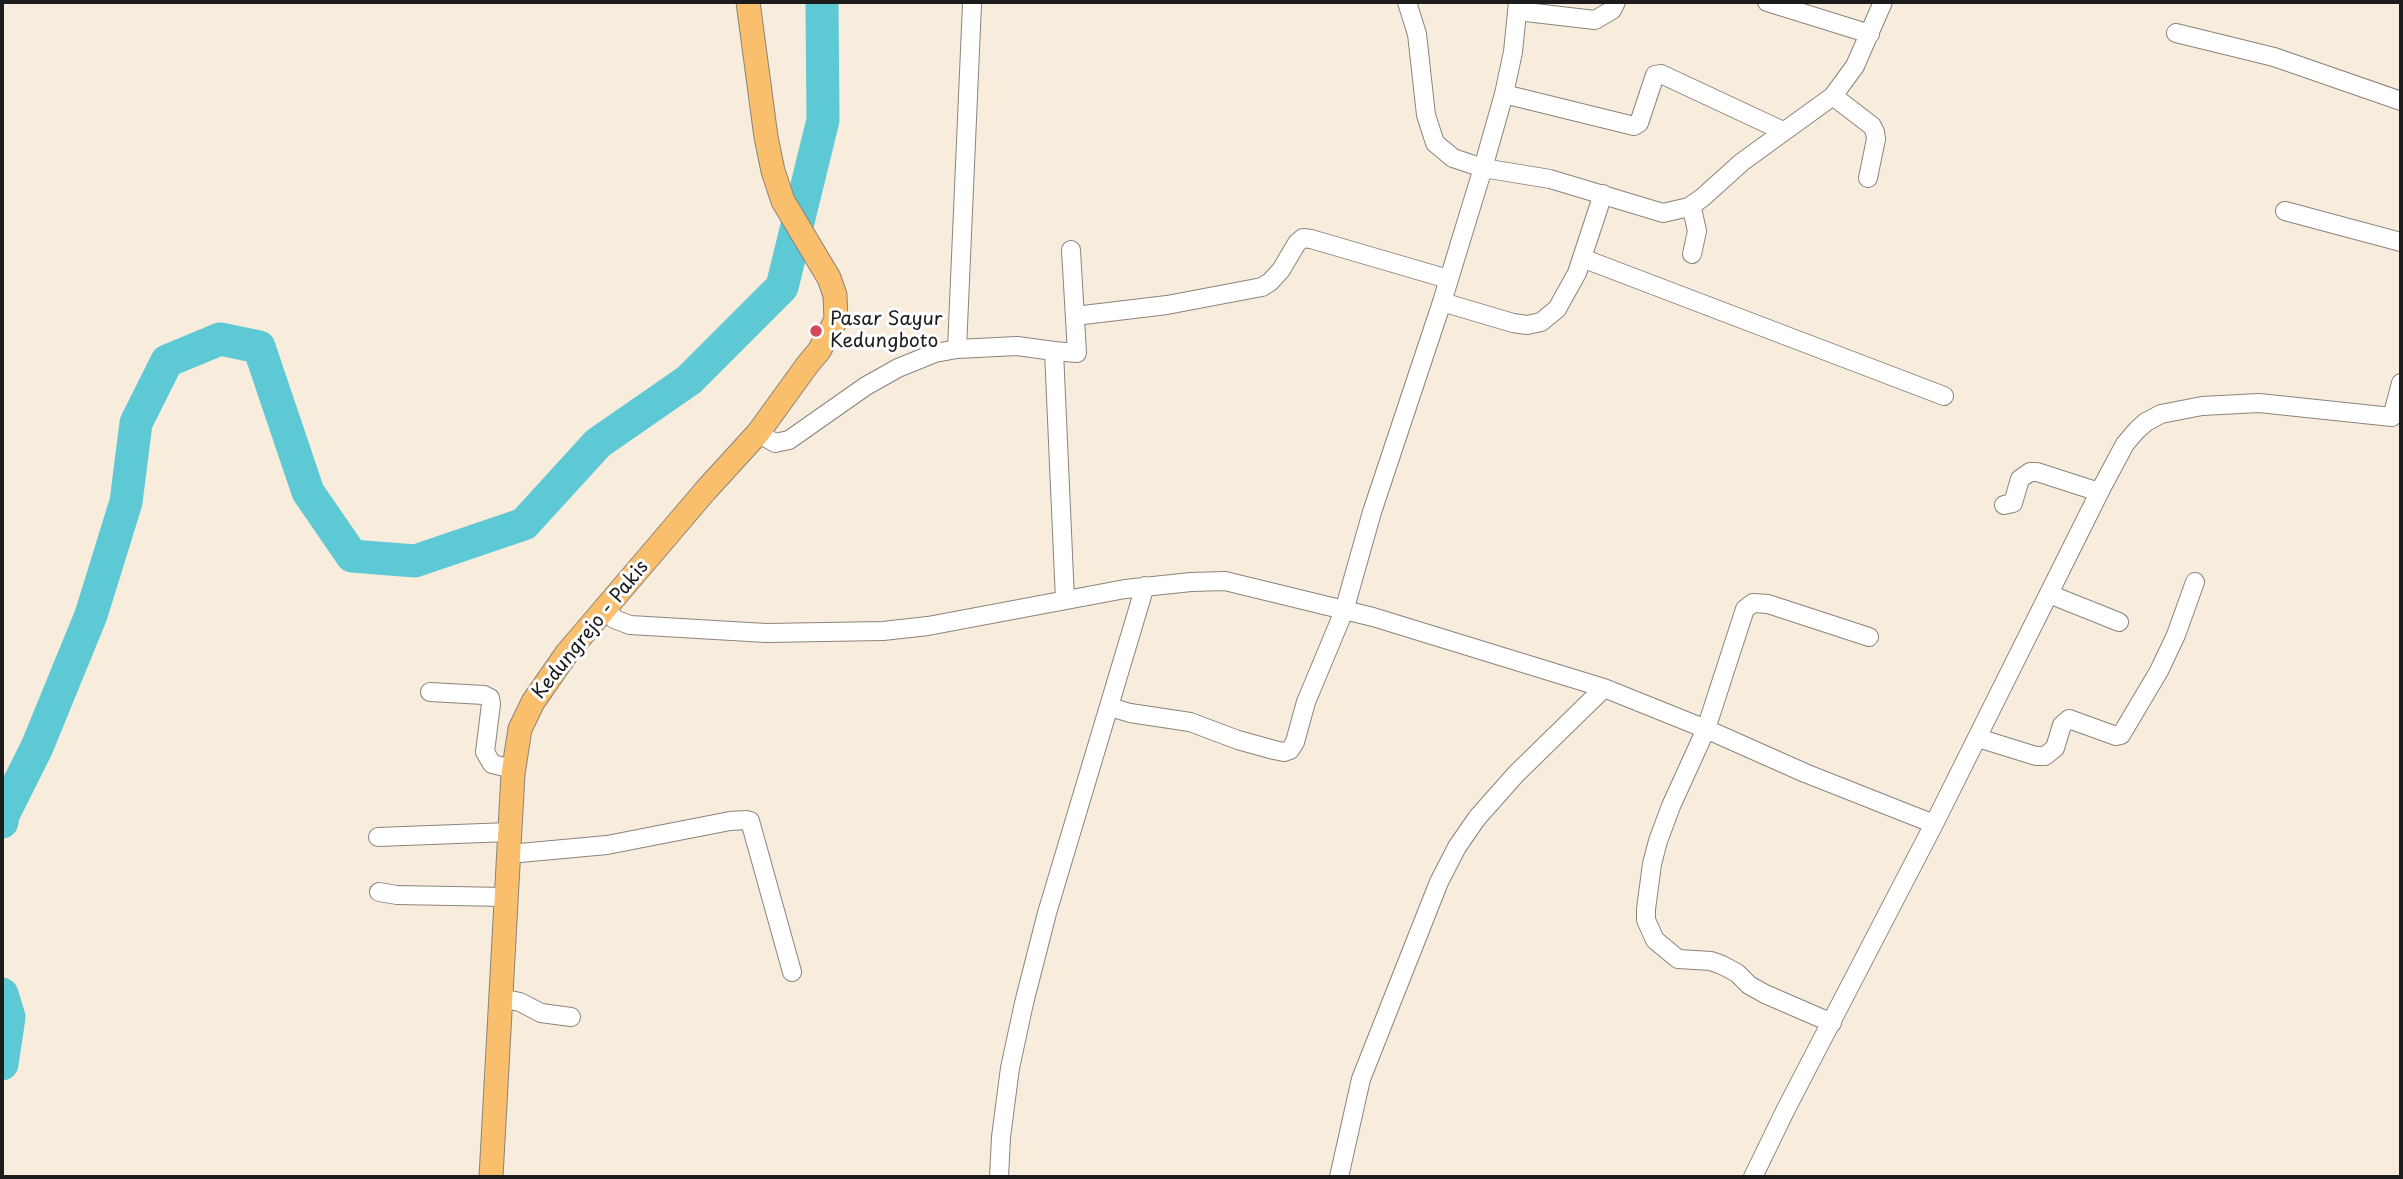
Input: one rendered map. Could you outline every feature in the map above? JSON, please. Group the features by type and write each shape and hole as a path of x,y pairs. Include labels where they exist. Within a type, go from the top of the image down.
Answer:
{"main road":[{"name":"Kedungrejo - Pakis","path":"491,1177 513,769 520,729 533,702 567,653 758,433 820,351 836,320 837,307 832,286 783,201 773,171 748,2"}],"street":[{"path":"1407,2 1418,34 1426,115 1435,143 1454,158 1483,168 1550,179 1663,213 1689,207 1783,131 1833,96 1855,65 1882,2"},
{"path":"1110,706 1130,713 1190,722 1275,750 1288,751 1295,742 1306,702 1344,611 1372,512 1442,302 1483,168 1504,94 1514,43 1517,7 1595,20 1612,10 1616,2"},
{"path":"1767,2 1870,34"},
{"path":"957,349 972,4"},
{"path":"2176,33 2274,57 2401,101"},
{"path":"1504,94 1634,126 1639,123 1655,75 1661,74 1783,131"},
{"path":"1833,96 1872,126 1875,132 1868,178"},
{"path":"1442,302 1513,323 1527,325 1541,321 1557,309 1577,273 1603,194"},
{"path":"1689,207 1697,231 1692,254"},
{"path":"2285,211 2401,242"},
{"path":"1075,316 1167,305 1262,287 1281,270 1297,243 1303,238 1448,279"},
{"path":"758,433 775,443 789,440 866,386 922,357 957,349 1017,346 1077,353 1070,250"},
{"path":"1582,258 1944,396"},
{"path":"1054,351 1065,600"},
{"path":"1754,1177 1786,1109 1978,738 2125,444 2146,422 2173,410 2202,406 2259,403 2396,417 2401,383"},
{"path":"2004,505 2013,503 2020,478 2030,472 2099,492"},
{"path":"608,607 614,619 630,625 766,633 904,630 1136,587 1225,581 1373,617 1604,688 1934,824"},
{"path":"1978,738 2036,756 2045,756 2055,748 2062,725 2069,719 2116,736 2121,735 2159,671 2196,582"},
{"path":"999,1177 1010,1068 1024,1003 1046,913 1110,706 1136,587"},
{"path":"2049,594 2119,622"},
{"path":"1832,1023 1765,994 1722,965 1711,961 1678,959 1655,940 1648,928 1646,909 1658,841 1706,729 1745,609 1753,603 1768,604 1869,637"},
{"path":"1339,1177 1361,1079 1439,882 1457,847 1477,818 1516,774 1604,688"},
{"path":"430,692 484,695 490,698 485,752 492,764 513,769"},
{"path":"379,837 607,845 730,821 750,821 792,972"},
{"path":"379,892 397,895 506,897"},
{"path":"500,998 520,1002 541,1013 571,1017"}],"waterway":[{"path":"2,822 37,747 91,615 126,502 136,423 167,361 220,339 259,347 308,492 352,556 415,561 524,524 598,443 689,380 782,287 823,120 822,2"},
{"path":"2,994 9,1017 2,1064"}],"place":[{"name":"Pasar Sayur Kedungboto","path":"816,331"}]}
